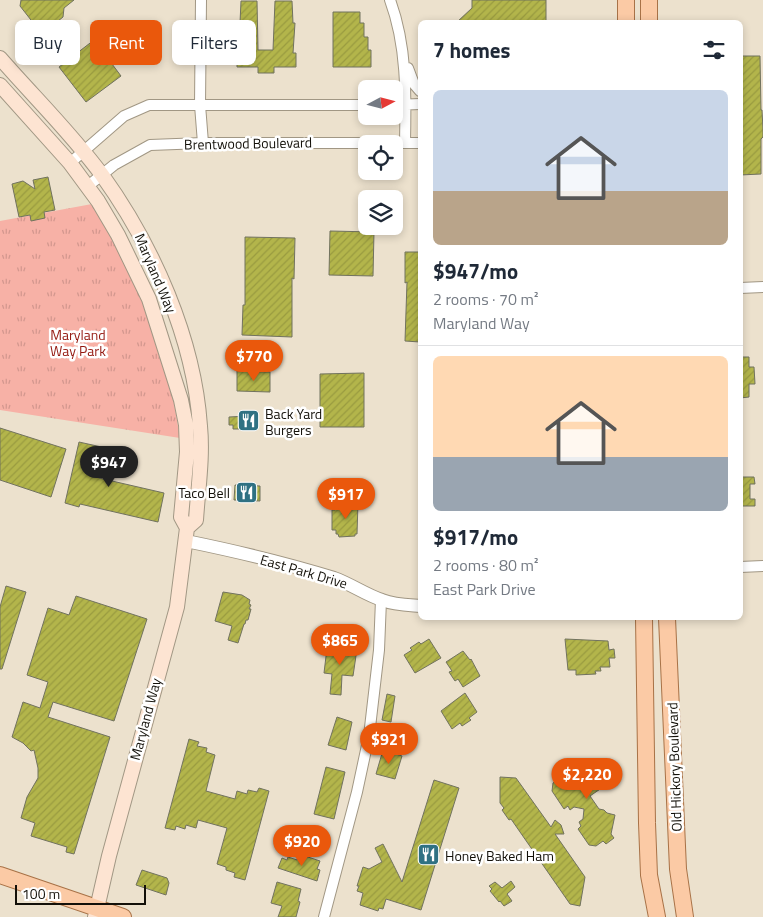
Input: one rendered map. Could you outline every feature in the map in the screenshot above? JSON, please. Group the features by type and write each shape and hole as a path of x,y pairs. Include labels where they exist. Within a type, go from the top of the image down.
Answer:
{"main road":[{"path":"626,0 626,20"},
{"path":"649,0 649,20"},
{"name":"Maryland Way","path":"0,58 102,175 136,228 168,294 190,361 200,425 201,452 196,520 187,535 177,607 144,722 95,912"},
{"name":"Maryland Way","path":"0,85 70,163 88,186 118,235 149,298 181,400 186,424 187,452 181,517 187,535"},
{"path":"171,367 190,361"},
{"name":"Old Hickory Boulevard","path":"644,620 647,823 650,875 657,917"},
{"name":"Old Hickory Boulevard","path":"667,620 678,868 685,917"},
{"path":"0,875 95,912 123,917"}],"street":[{"path":"201,0 200,105 203,143"},
{"path":"390,0 400,31 404,58 405,142"},
{"path":"404,58 414,84 418,89"},
{"path":"406,105 418,104"},
{"path":"70,163 124,116 149,106 358,105"},
{"name":"Brentwood Boulevard","path":"88,186 114,165 150,145 203,143 418,143"},
{"path":"743,288 763,287"},
{"name":"East Park Drive","path":"187,535 216,547 334,578 381,600 400,605 418,606"},
{"path":"743,567 763,566"},
{"path":"324,917 357,792 369,736 377,666 381,600"}],"green space":[{"name":"Maryland Way Park","path":"92,204 135,270 165,350 180,438 0,410 0,221"}],"building":[{"path":"21,0 74,0 64,8 63,17 59,20 31,20 20,6"},
{"path":"472,0 546,0 546,20 459,20 472,8"},
{"path":"241,1 257,1 258,50 273,50 275,1 292,1 293,23 295,23 293,53 296,53 296,67 274,67 274,73 258,73 258,67 237,67 237,65 256,65 256,20 240,20"},
{"path":"333,12 360,12 360,23 364,23 364,37 368,37 368,50 371,50 371,67 333,67"},
{"path":"90,43 90,65 113,65 121,76 86,102 59,67 62,65 80,65 80,51"},
{"path":"743,56 760,56 763,130 763,137 761,139 761,174 743,175"},
{"path":"48,177 55,210 44,212 45,218 31,221 30,215 19,217 12,184 23,181 35,189 33,180"},
{"path":"330,231 358,232 358,235 374,235 373,276 329,275"},
{"path":"245,237 295,238 294,279 292,278 292,337 242,335 243,305 245,305"},
{"path":"405,252 418,252 418,342 405,341 407,282 405,283"},
{"path":"743,357 749,357 749,367 754,367 755,384 749,384 749,397 743,398"},
{"path":"237,371 270,372 270,392 237,391"},
{"path":"364,373 364,427 320,427 320,374"},
{"name":"Back Yard Burgers","path":"248,416 248,418 254,418 254,429 233,429 233,425 229,425 229,417"},
{"path":"0,428 66,449 51,497 0,480"},
{"path":"79,442 106,448 99,478 164,493 158,522 80,504 79,507 65,503"},
{"path":"743,477 754,477 755,484 750,484 750,499 755,499 755,506 743,506"},
{"name":"Taco Bell","path":"235,485 260,486 260,501 234,500"},
{"path":"341,503 358,503 357,534 355,536 339,537 336,534 336,530 332,530 332,510 335,510 335,507 341,507"},
{"path":"6,586 26,592 2,669 0,669 0,607"},
{"path":"223,592 242,595 250,600 249,604 251,605 249,609 251,609 248,620 244,624 238,643 228,640 232,626 215,621"},
{"path":"76,596 147,619 114,721 53,702 48,717 110,737 74,854 66,852 67,847 31,836 35,823 21,818 27,797 38,778 38,768 34,750 31,751 23,743 12,737 23,702 40,708 48,682 27,675 48,608 69,615"},
{"path":"429,639 441,658 415,673 404,655 419,642 421,644"},
{"path":"565,639 608,641 609,650 614,649 615,658 609,658 610,667 600,667 601,671 595,671 596,674 576,675 576,670 568,670"},
{"path":"327,648 357,649 353,676 342,675 341,695 330,694 332,674 324,673"},
{"path":"463,651 471,659 480,676 463,687 458,679 455,681 449,672 452,671 446,662"},
{"path":"465,693 477,712 469,718 471,720 462,726 460,723 452,729 441,711"},
{"path":"387,694 395,696 391,722 382,720"},
{"path":"337,717 352,722 346,750 328,745"},
{"path":"189,739 199,742 197,746 207,748 206,752 215,755 206,791 235,799 237,791 247,794 248,790 257,792 259,788 269,791 245,880 234,877 235,873 217,864 227,828 198,820 196,828 186,825 185,829 176,826 175,830 165,828"},
{"path":"383,750 402,756 395,779 376,774"},
{"path":"586,760 606,760 606,785 590,796 599,809 615,815 611,834 614,838 606,844 603,841 596,846 589,845 578,829 581,826 579,822 583,819 584,809 574,807 570,810 568,806 564,809 552,791 553,783"},
{"path":"326,767 345,772 334,819 314,814"},
{"path":"500,777 516,778 551,827 555,820 561,825 564,834 555,834 585,877 580,906 570,904 511,819 509,820 502,810 504,808 500,803"},
{"path":"434,780 459,788 421,910 386,899 383,909 379,908 378,911 360,905 363,893 357,891 359,886 357,886 363,867 369,869 382,862 375,848 383,844 402,882"},
{"path":"299,854 320,861 317,869 320,870 317,881 278,868 282,858 287,860 288,857 297,860"},
{"path":"142,870 167,878 169,883 166,895 136,885"},
{"path":"511,881 515,887 507,894 512,901 504,906 490,891 492,889 489,886 495,882 502,888"},
{"path":"277,882 301,889 296,917 278,917 282,906 271,903"}],"place":[{"name":"Back Yard Burgers","path":"249,421"},
{"name":"Taco Bell","path":"246,492"},
{"name":"Honey Baked Ham","path":"429,855"}]}
